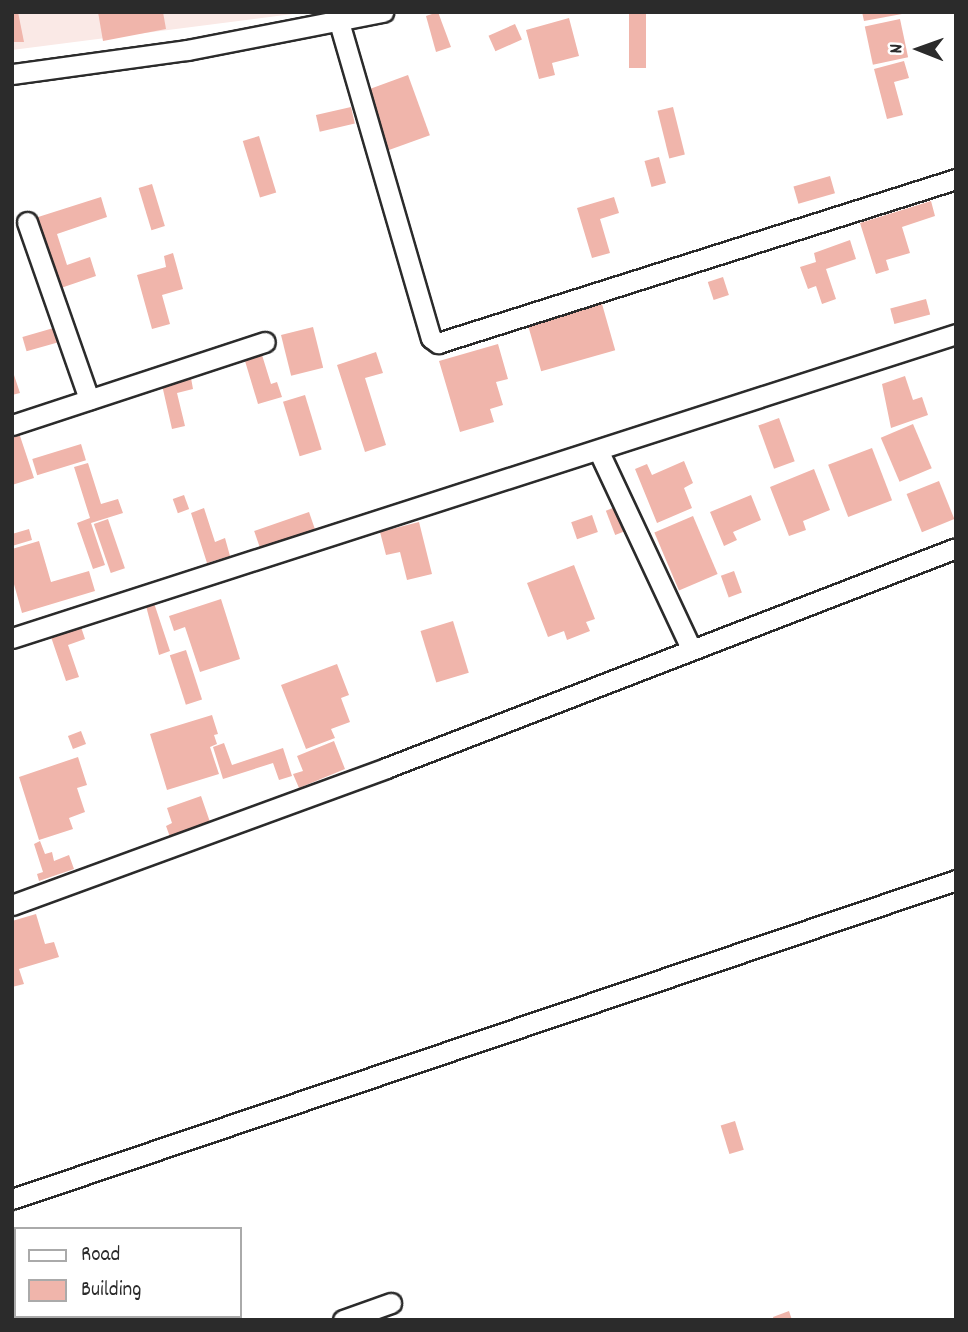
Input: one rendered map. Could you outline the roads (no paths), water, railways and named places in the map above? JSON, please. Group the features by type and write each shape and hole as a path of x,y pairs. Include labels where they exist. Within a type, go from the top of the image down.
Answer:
{"street":[{"path":"12,74 187,50 383,12"},
{"path":"339,22 431,338 438,343 956,179"},
{"path":"27,222 89,399"},
{"path":"12,638 598,452 956,334"},
{"path":"12,425 264,342"},
{"path":"598,452 691,648"},
{"path":"12,905 386,768 691,648 956,548"},
{"path":"12,1199 956,880"},
{"path":"342,1320 391,1303"}]}
